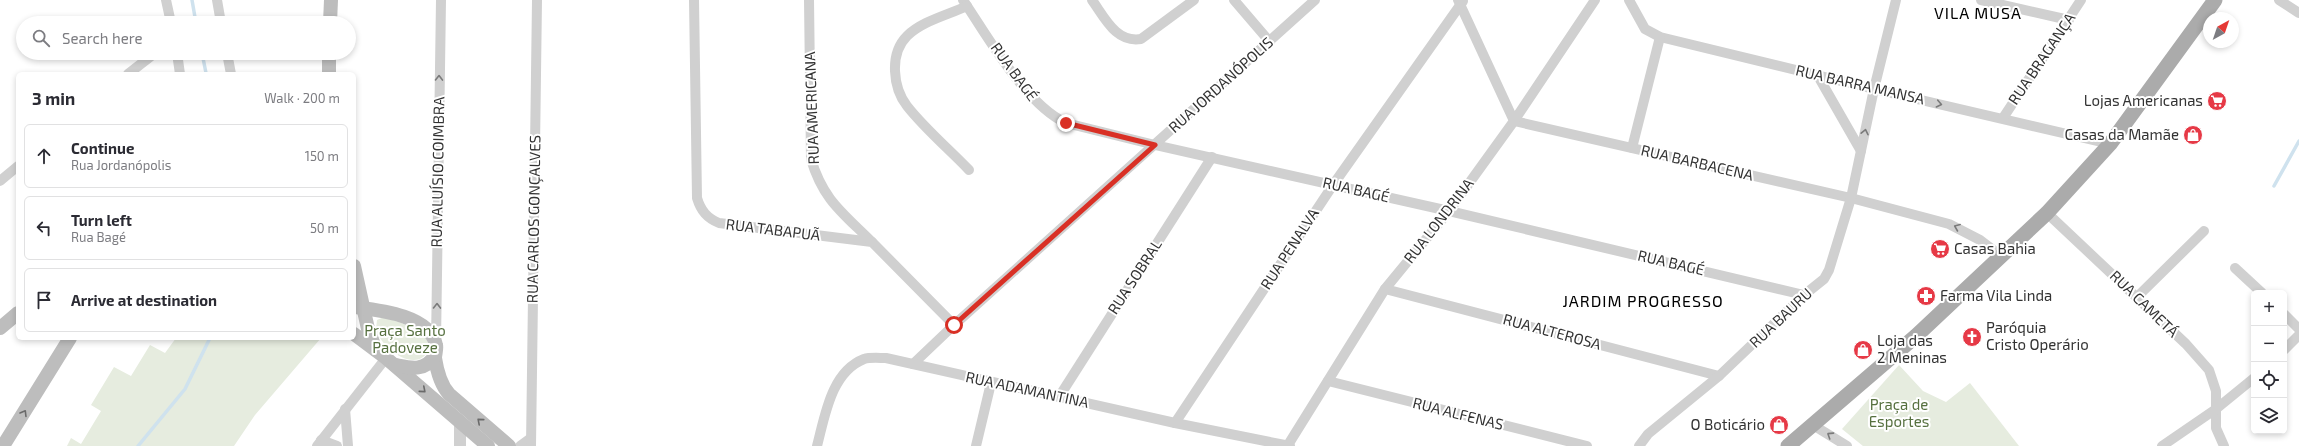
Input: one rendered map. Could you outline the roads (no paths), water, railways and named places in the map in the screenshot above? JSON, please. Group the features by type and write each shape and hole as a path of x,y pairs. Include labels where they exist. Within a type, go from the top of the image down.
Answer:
{"main road":[{"path":"330,16 331,0"},
{"path":"1788,446 1916,336 2047,213 2110,144 2215,0"},
{"path":"329,72 330,60"},
{"path":"356,283 359,308 385,358 418,368 430,362 435,350"},
{"path":"359,308 399,314 418,323 428,331 435,350 438,375 446,391 510,446"},
{"path":"0,328 16,315"},
{"path":"356,336 385,358 488,446"},
{"path":"3,446 69,340"}],"street":[{"path":"166,0 169,16"},
{"path":"217,0 220,16"},
{"name":"RUA ALUÍSIO COIMBRA","path":"435,350 441,0"},
{"name":"RUA CARLOS GONÇALVES","path":"520,446 531,442 537,0"},
{"name":"RUA TABAPUÃ","path":"694,0 697,198 700,208 708,218 719,223 872,242"},
{"name":"RUA AMERICANA","path":"809,0 811,159 817,180 829,200 872,242"},
{"path":"1092,0 1115,32 1133,40 1141,39 1194,0"},
{"path":"1234,0 1270,42"},
{"name":"RUA JORDANÓPOLIS","path":"913,364 954,325 1315,0"},
{"name":"RUA LONDRINA","path":"1289,446 1384,289 1449,210 1514,121 1595,0"},
{"name":"RUA BARRA MANSA","path":"1629,0 1645,29 1660,37 1818,76 2110,144"},
{"name":"RUA BAURU","path":"1639,446 1648,434 1719,376 1804,294 1824,279 1829,270 1851,198 1874,89 1896,0"},
{"path":"1981,0 2004,2 2069,20"},
{"name":"RUA BRAGANÇA","path":"2003,118 2081,0"},
{"path":"2279,0 2299,13"},
{"path":"1461,1 1514,121"},
{"name":"RUA PENALVA","path":"1175,423 1333,185 1461,1"},
{"path":"965,3 916,29 907,36 900,46 895,67 899,90 907,106 969,170"},
{"name":"RUA BAGÉ","path":"965,3 1029,94 1054,117 1082,128 1449,210 1804,294"},
{"path":"1632,148 1660,37"},
{"path":"131,72 146,60"},
{"path":"178,60 180,72"},
{"path":"228,60 231,72"},
{"path":"1818,76 1861,151"},
{"name":"RUA BARBACENA","path":"1514,121 1851,198 1962,229 2001,256"},
{"name":"RUA SOBRAL","path":"1059,397 1212,157"},
{"path":"0,181 16,168"},
{"name":"RUA CAMETÁ","path":"2047,213 2186,344 2210,370 2216,391 2216,428 2224,446"},
{"path":"2137,298 2204,231"},
{"path":"872,242 954,325"},
{"path":"2235,268 2259,290"},
{"name":"RUA ALTEROSA","path":"1384,289 1719,376"},
{"path":"2287,317 2299,329"},
{"path":"2287,347 2299,335"},
{"path":"337,446 319,443 385,358"},
{"name":"RUA ADAMANTINA","path":"817,446 831,395 844,372 864,359 886,358 991,383 1289,446"},
{"path":"2162,446 2216,409 2251,380"},
{"name":"RUA ALFENAS","path":"1328,381 1588,446"},
{"path":"976,446 991,383"},
{"path":"345,409 348,446"},
{"path":"460,422 460,446"},
{"path":"1813,425 1847,446"}],"waterway":[{"path":"192,0 195,16"},
{"path":"203,60 206,72"},
{"path":"2274,186 2299,141"},
{"path":"138,446 185,389 209,340"}],"place":[{"name":"Lojas Americanas","path":"2217,101"},
{"name":"Casas da Mamãe","path":"2193,135"},
{"name":"Casas Bahia","path":"1940,249"},
{"name":"Farma Vila Linda","path":"1926,296"},
{"name":"Paróquia Cristo Operário","path":"1972,337"},
{"name":"Loja das 2 Meninas","path":"1863,350"},
{"name":"O Boticário","path":"1779,425"}],"district":[{"name":"VILA MUSA","path":"1978,13"},
{"name":"JARDIM PROGRESSO","path":"1643,301"}],"park label":[{"name":"Praça Santo Padoveze","path":"405,340"},
{"name":"Praça de Esportes","path":"1899,414"}]}
